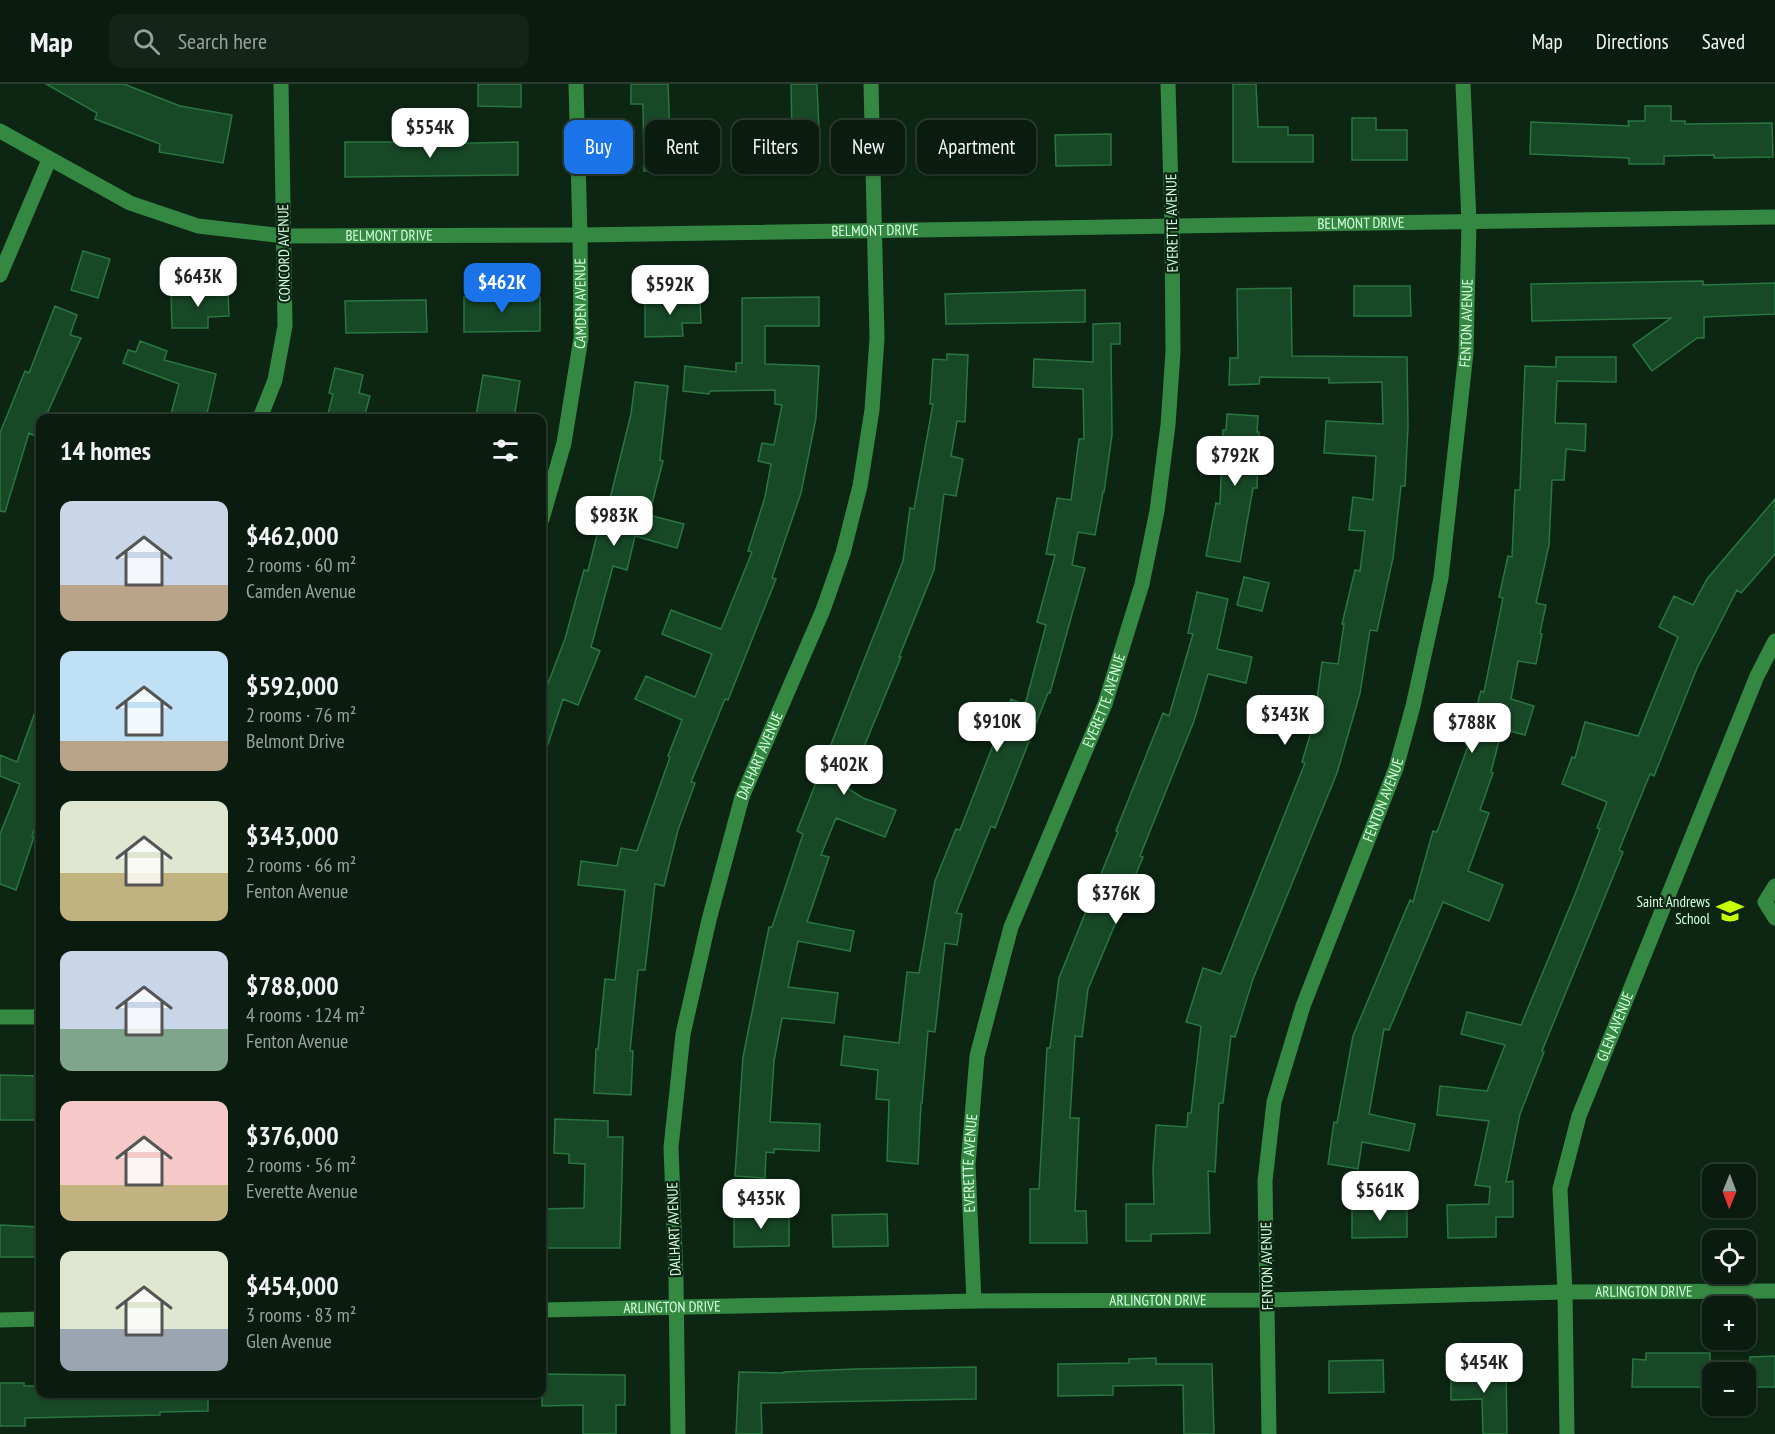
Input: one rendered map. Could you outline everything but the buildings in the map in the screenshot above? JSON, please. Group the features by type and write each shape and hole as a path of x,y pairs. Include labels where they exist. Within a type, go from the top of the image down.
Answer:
{"street":[{"name":"CONCORD AVENUE","path":"262,414 275,380 285,326 281,84"},
{"name":"CAMDEN AVENUE","path":"546,505 564,443 581,338 576,84"},
{"name":"DALHART AVENUE","path":"678,1434 677,1308 670,1147 683,1034 709,920 742,797 824,610 843,553 860,486 872,410 877,338 871,84"},
{"name":"EVERETTE AVENUE","path":"974,1301 968,1165 977,1056 1011,927 1105,704 1142,584 1157,511 1168,425 1173,352 1168,84"},
{"name":"FENTON AVENUE","path":"1269,1434 1265,1181 1274,1102 1303,1006 1396,768 1413,706 1441,578 1466,353 1469,222 1463,84"},
{"name":"BELMONT DRIVE","path":"0,131 130,204 198,226 284,236 580,235 1775,217"},
{"path":"0,275 49,160"},
{"name":"GLEN AVENUE","path":"1567,1434 1565,1292 1560,1189 1579,1116 1757,676 1775,641"},
{"path":"1775,886 1765,902 1775,918"},
{"path":"0,1017 36,1017"},
{"name":"ARLINGTON DRIVE","path":"546,1310 974,1301 1268,1300 1565,1292 1775,1291"},
{"path":"0,1320 36,1319"}],"place":[{"name":"Saint Andrews School","path":"1730,911"}]}
